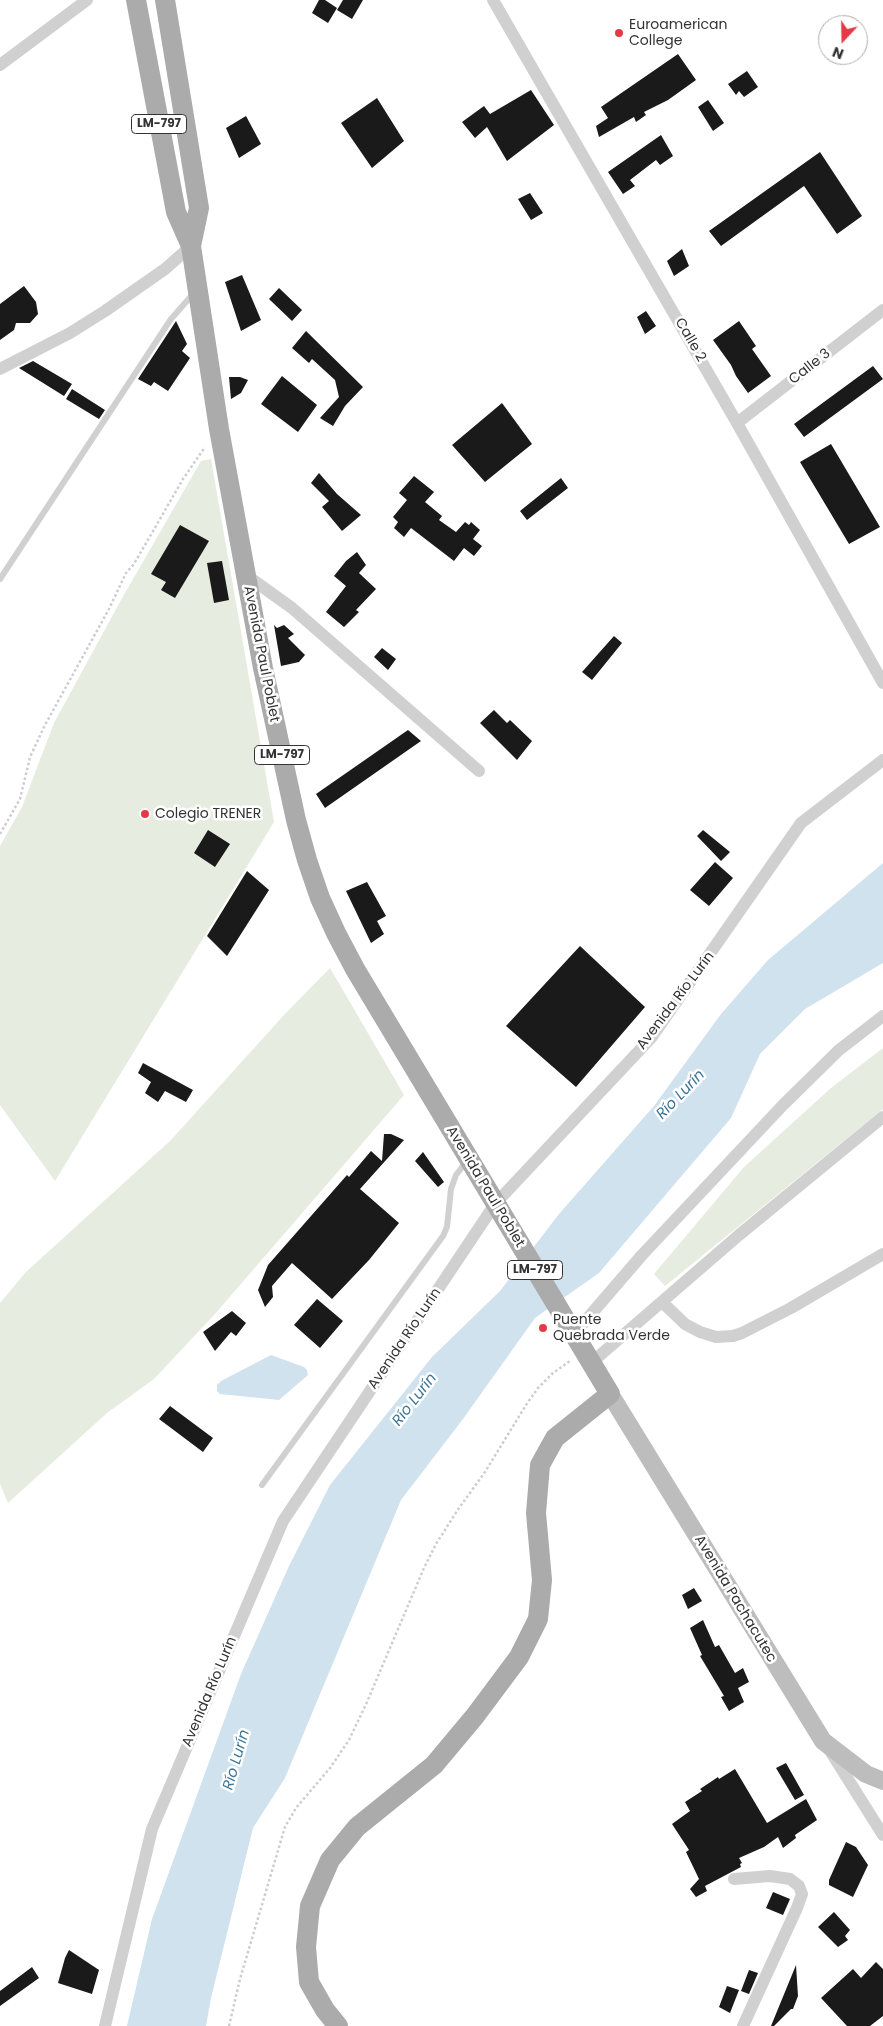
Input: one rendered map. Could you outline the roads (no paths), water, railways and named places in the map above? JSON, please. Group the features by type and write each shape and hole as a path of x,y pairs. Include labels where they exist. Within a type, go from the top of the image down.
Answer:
{"main road":[{"name":"Avenida Paul Poblet","path":"136,0 176,212 191,246 219,429 263,668 296,820 307,860 320,898 355,969 610,1394"},
{"name":"Avenida Paul Poblet","path":"164,0 199,208 191,246"},
{"name":"Avenida Pachacutec","path":"610,1394 823,1741 866,1774 883,1781"},
{"path":"338,2026 325,2010 309,1982 306,1947 310,1906 322,1878 330,1860 357,1827 434,1765 475,1716 519,1656 538,1619 542,1580 536,1513 540,1465 555,1438 610,1394"}],"street":[{"path":"0,65 87,0"},
{"name":"Calle 2","path":"493,0 737,422 883,683"},
{"path":"0,369 70,334 165,269 191,246"},
{"name":"Calle 3","path":"737,422 883,310"},
{"path":"246,574 292,608 479,771"},
{"name":"Avenida Río Lurín","path":"105,2026 152,1829 283,1521 499,1211 651,1038 801,823 883,760"},
{"path":"579,1342 642,1255 783,1105 839,1050 883,1016"},
{"path":"579,1342 662,1302 777,1204 883,1118"},
{"path":"662,1302 685,1324 700,1332 716,1337 733,1336 791,1308 883,1254"},
{"path":"823,1741 883,1835"},
{"path":"734,1880 770,1876 790,1879 799,1886 802,1894 743,2026"}],"lane":[{"path":"0,579 171,319 198,290"},
{"path":"262,1485 443,1236 447,1227 454,1182 468,1159"}],"water":[{"name":"Río Lurín","path":"883,863 883,963 805,1009 760,1054 731,1118 599,1273 535,1318 463,1419 401,1500 285,1778 253,1828 211,1998 206,2026 127,2026 152,1919 241,1674 289,1566 330,1485 432,1357 500,1291 559,1214 654,1106 721,1014 768,960"},
{"path":"271,1355 304,1367 308,1375 279,1400 220,1394 217,1391 217,1385 221,1381"}],"place":[{"name":"Euroamerican College","path":"619,33"},
{"name":"Colegio TRENER","path":"145,814"},
{"name":"Puente Quebrada Verde","path":"543,1328"}]}
